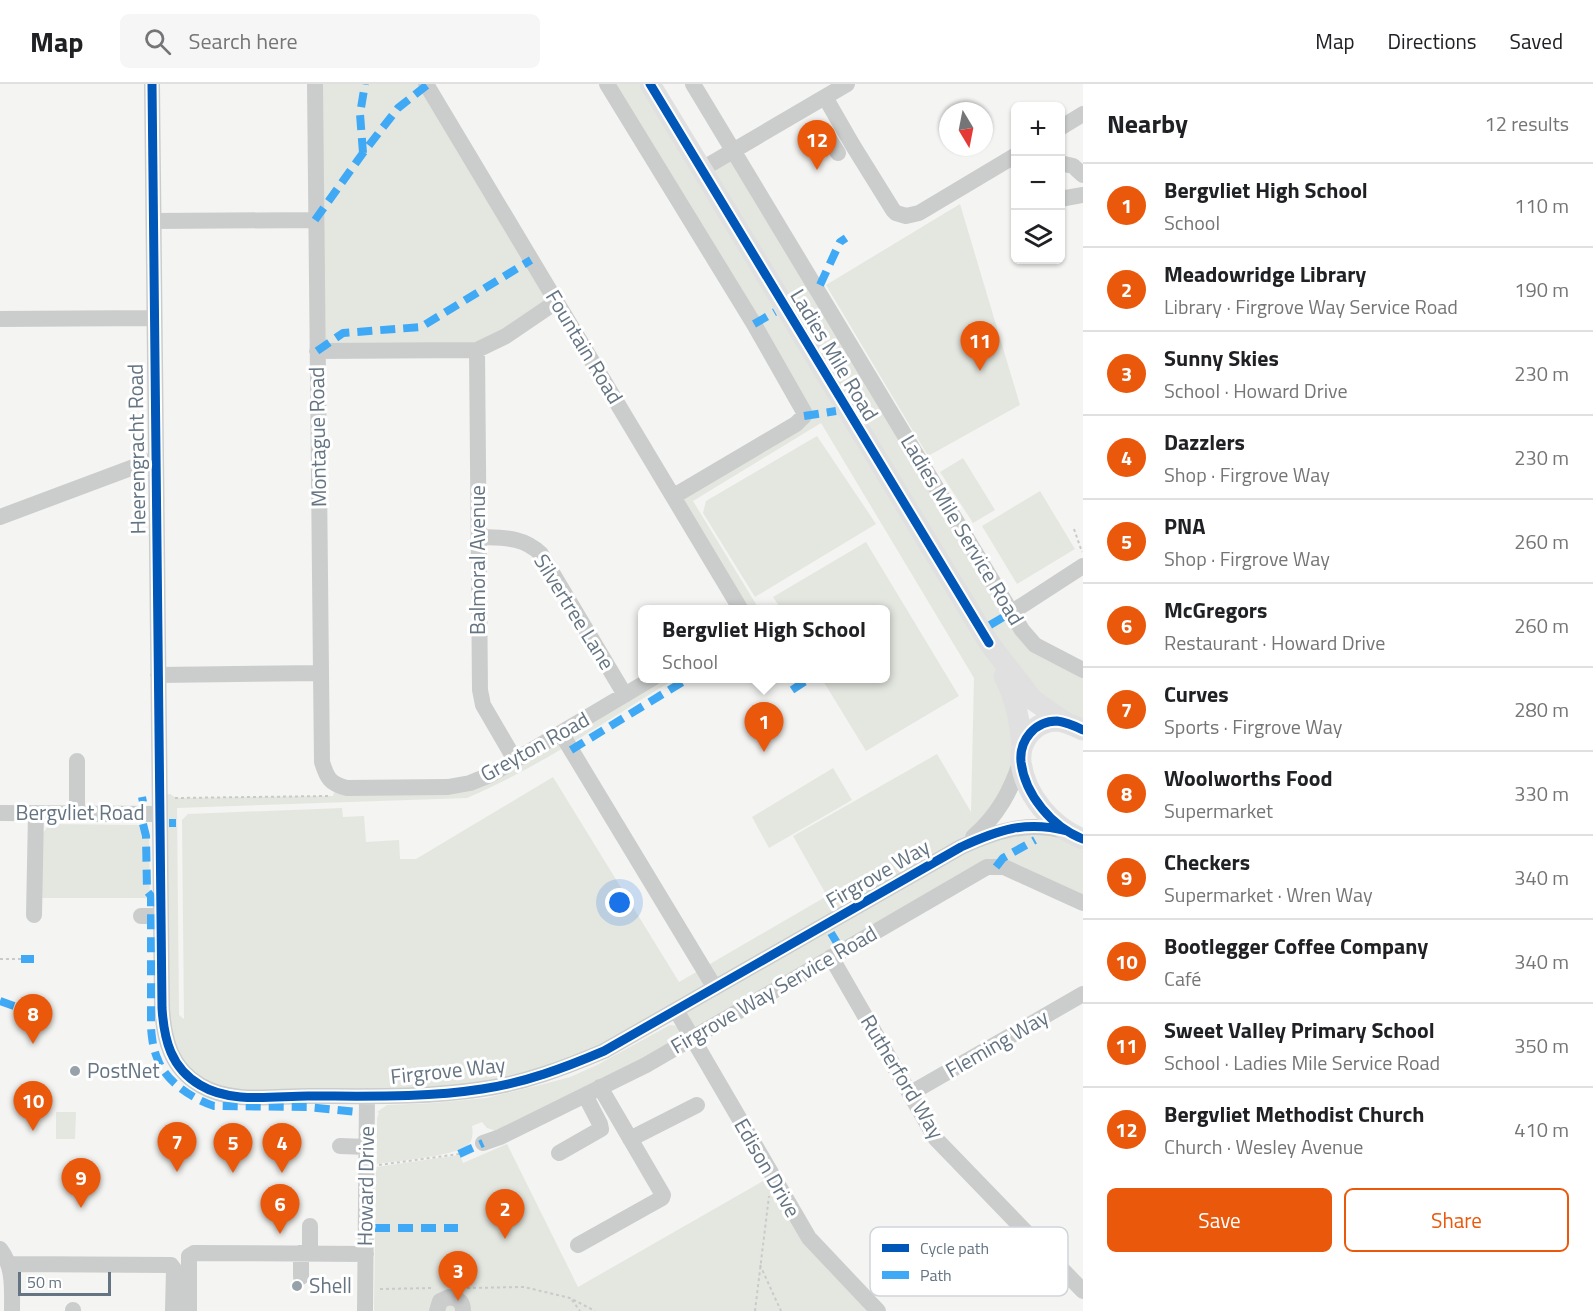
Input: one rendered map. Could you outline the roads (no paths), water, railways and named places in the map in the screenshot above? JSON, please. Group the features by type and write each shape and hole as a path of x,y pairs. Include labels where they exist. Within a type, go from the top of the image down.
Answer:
{"main road":[{"name":"Ladies Mile Road","path":"650,84 988,643 1017,706 1021,754 1027,780 1040,805 1056,823 1078,837"},
{"name":"Ladies Mile Road","path":"988,643 1033,700 1078,728"},
{"path":"1021,754 1026,738 1037,726 1054,721 1078,728"}],"street":[{"name":"Heerengracht Road","path":"152,84 160,814"},
{"name":"Montague Road","path":"315,84 322,762 326,776 335,790"},
{"name":"Fountain Road","path":"427,84 739,605"},
{"path":"607,84 802,406 804,416 796,424 674,496"},
{"name":"Ladies Mile Service Road","path":"693,84 1022,630 1035,645 1083,670"},
{"path":"702,169 847,84"},
{"path":"825,96 893,210 902,215 919,213 1014,156"},
{"path":"1065,125 1083,114"},
{"path":"826,134 838,153"},
{"path":"1065,164 1072,166 1083,175"},
{"path":"1065,198 1083,195"},
{"path":"154,221 315,220"},
{"path":"317,351 477,350 506,336 556,302"},
{"path":"0,320 153,318"},
{"name":"Balmoral Avenue","path":"477,350 480,690 483,705 515,760"},
{"path":"0,517 155,459"},
{"name":"Silvertree Lane","path":"478,537 510,538 522,541 533,546 541,554 625,695"},
{"path":"1012,612 1083,566"},
{"path":"158,675 321,673"},
{"name":"Greyton Road","path":"335,790 448,787 470,783 490,775 645,683"},
{"path":"561,733 715,988"},
{"name":"Firgrove Way","path":"961,847 999,809 1012,786 1021,754"},
{"path":"77,761 77,814"},
{"name":"Bergvliet Road","path":"0,813 160,814"},
{"path":"34,915 36,813"},
{"name":"Firgrove Way","path":"160,814 164,1035 174,1060 190,1078 215,1092 233,1096 434,1095 519,1082 561,1069 604,1051 961,847 993,833 1014,827 1043,826 1078,837"},
{"name":"Firgrove Way Service Road","path":"483,1143 500,1137 646,1065 987,867 1004,867 1083,903"},
{"path":"141,916 161,916"},
{"name":"Rutherford Way","path":"831,957 936,1139 1021,1227"},
{"name":"Fleming Way","path":"910,1093 1083,994"},
{"name":"Edison Drive","path":"676,1010 809,1238 878,1311"},
{"path":"578,1245 663,1197 600,1087"},
{"path":"559,1154 601,1129 585,1095"},
{"name":"Howard Drive","path":"365,1311 367,1096"},
{"path":"630,1139 697,1105"},
{"path":"340,1146 367,1147"},
{"path":"301,1277 309,1227"},
{"path":"0,1249 9,1264 12,1281 12,1311"},
{"path":"189,1311 190,1254 194,1252 366,1254"},
{"path":"9,1264 171,1265 174,1269 173,1311"},
{"name":"Rutherford Way","path":"1068,1275 1083,1291"},
{"path":"437,1311 440,1301 449,1297 459,1300 463,1311"}],"place":[{"name":"Bergvliet Methodist Church","path":"817,170"},
{"name":"Sweet Valley Primary School","path":"980,371"},
{"name":"Bergvliet High School","path":"764,752"},
{"name":"Woolworths Food","path":"33,1044"},
{"name":"PostNet","path":"75,1071"},
{"name":"Bootlegger Coffee Company","path":"33,1131"},
{"name":"Curves","path":"177,1172"},
{"name":"PNA","path":"233,1173"},
{"name":"Dazzlers","path":"282,1173"},
{"name":"Checkers","path":"81,1208"},
{"name":"McGregors","path":"280,1234"},
{"name":"Meadowridge Library","path":"505,1239"},
{"name":"Shell","path":"297,1286"},
{"name":"Sunny Skies","path":"458,1301"}]}
